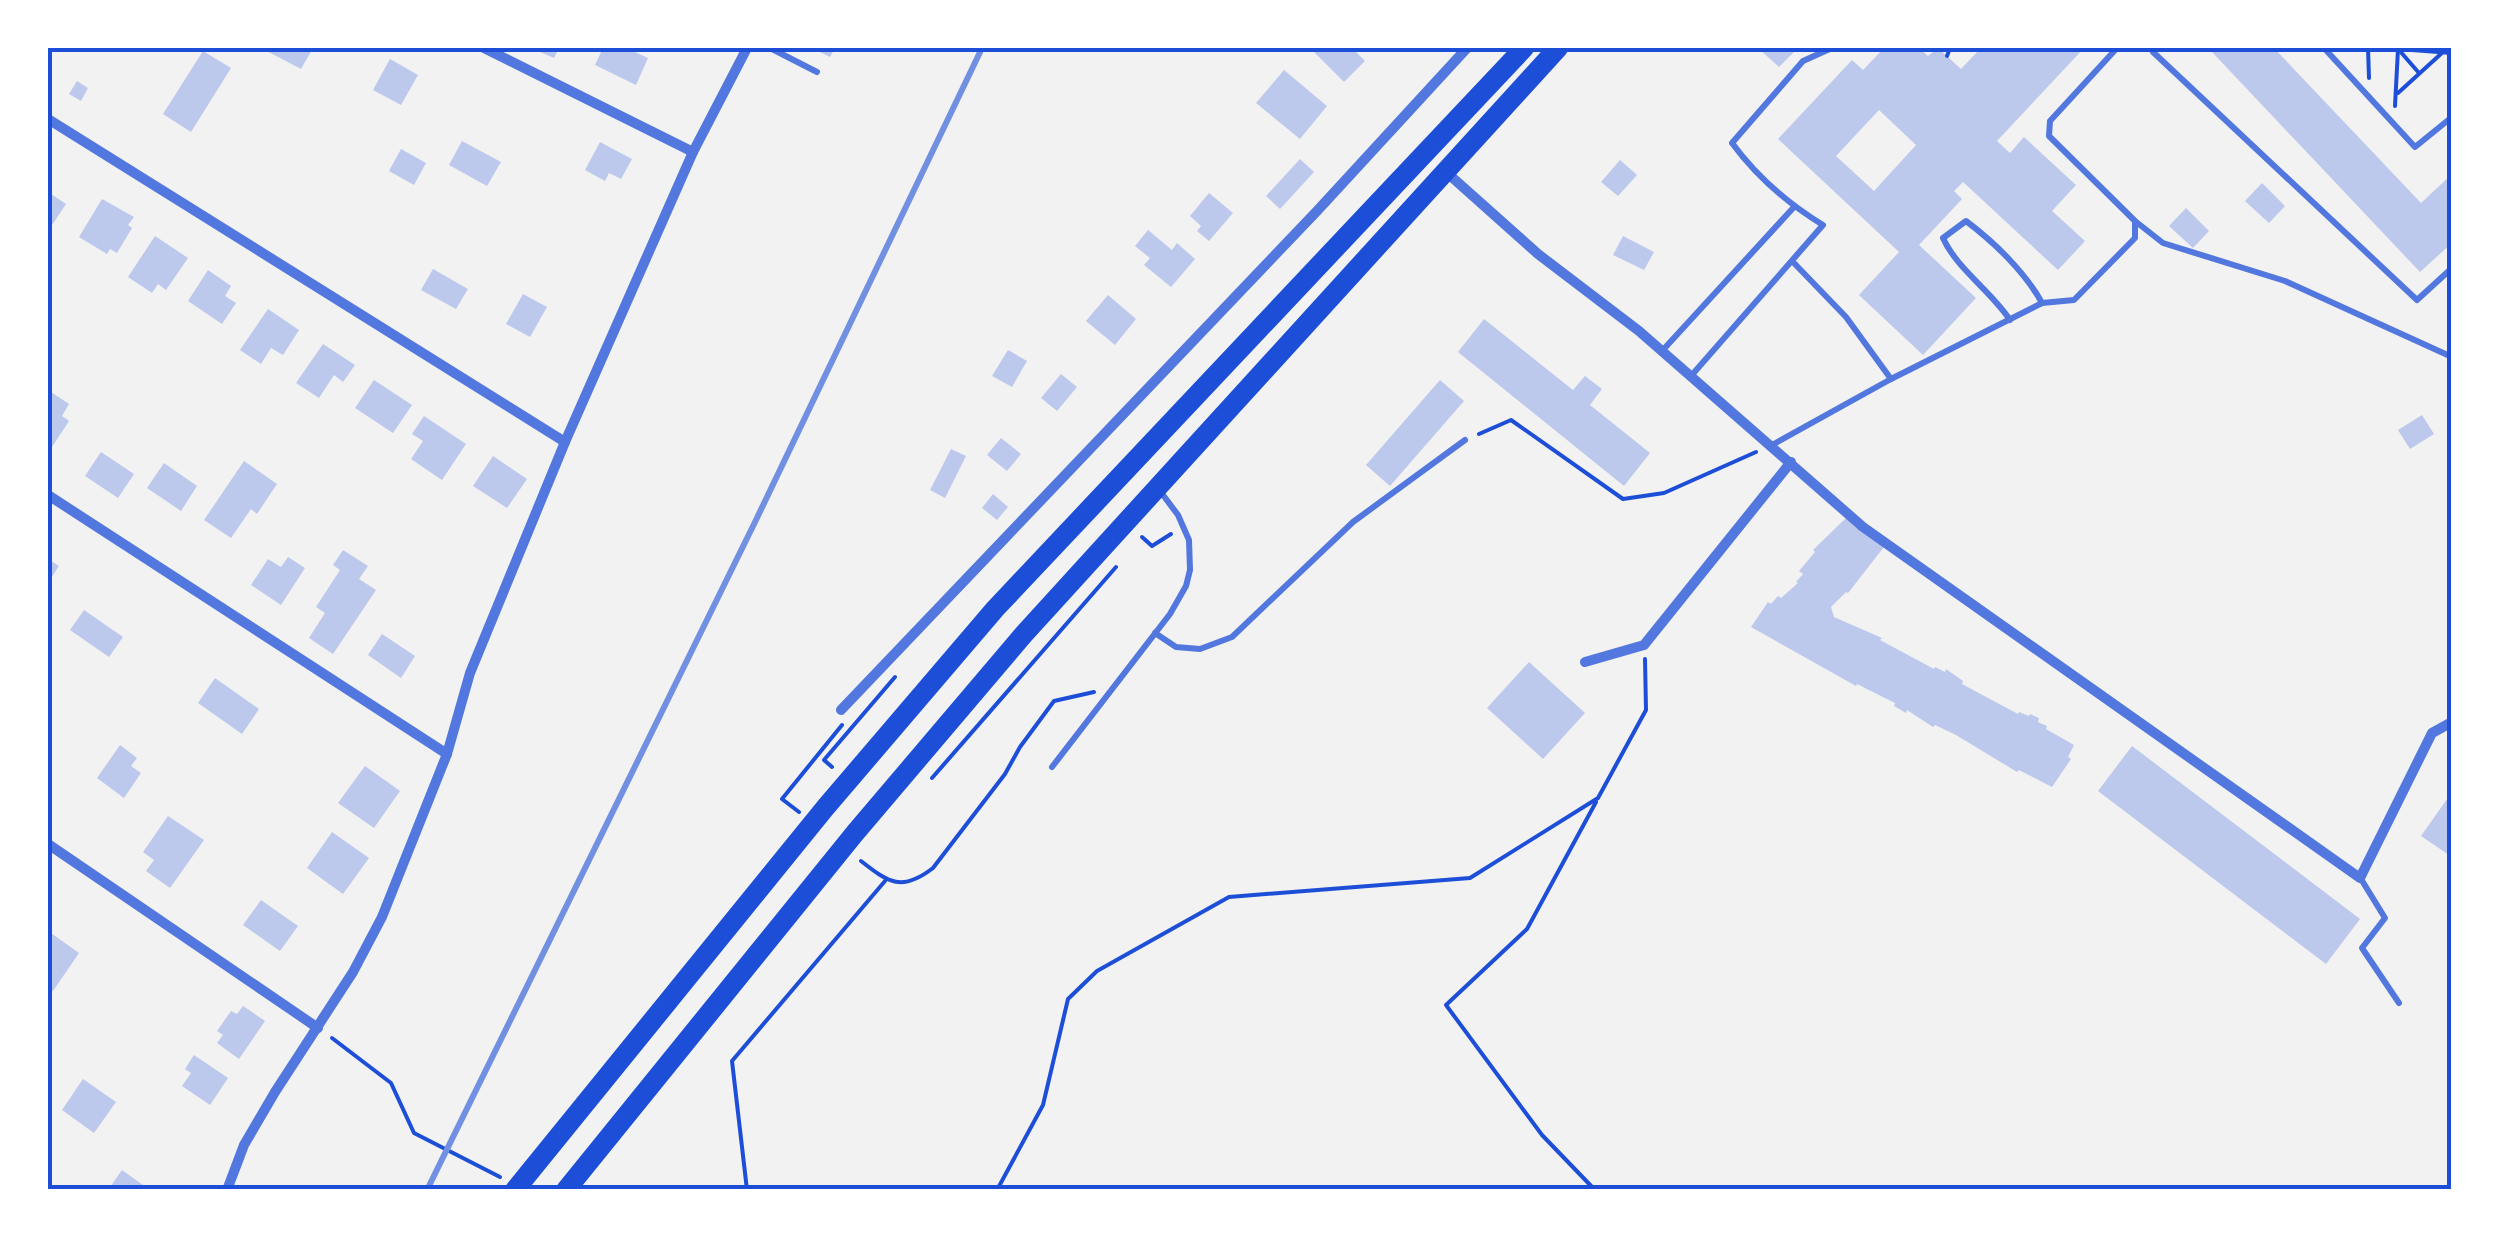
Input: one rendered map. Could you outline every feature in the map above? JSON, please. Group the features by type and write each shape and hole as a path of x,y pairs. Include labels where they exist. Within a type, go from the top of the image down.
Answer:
{"main road":[{"path":"512,1186 818,815 1029,570 1524,48"},
{"path":"566,1190 855,833 1024,634 1558,48"}],"street":[{"path":"484,48 693,152"},
{"path":"227,1190 244,1144 382,917 447,754 470,673 565,442 693,152 747,48"},
{"path":"841,710 1317,211 1466,48"},
{"path":"48,119 565,442"},
{"path":"1444,171 1538,254 1662,351 1863,527 2360,878 2432,733 2452,722"},
{"path":"1585,662 1644,645 1791,462"},
{"path":"48,495 447,754"},
{"path":"48,844 318,1028"}],"lane":[{"path":"770,48 817,72"},
{"path":"1691,376 1823,225 1794,207 1752,170 1732,143 1803,61 1832,48"},
{"path":"2118,48 2050,121 2049,136 2135,221 2163,243 2285,281 2452,357"},
{"path":"2158,48 2153,52 2417,300 2452,268"},
{"path":"2324,48 2415,148 2452,117"},
{"path":"1662,351 1794,207"},
{"path":"2010,320 1996,298 1948,249 1943,238 1966,220 2034,289 2042,303"},
{"path":"1772,446 1892,379 2042,303 2074,300 2135,238 2135,221"},
{"path":"1792,262 1846,317 1892,379"},
{"path":"1155,634 1176,647 1200,649 1232,637 1353,522 1465,440"},
{"path":"1052,767 1180,599 1190,570 1189,540 1178,515 1157,486"},
{"path":"2360,878 2385,918 2362,948 2399,1003"}],"path":[{"path":"1947,56 1950,48"},
{"path":"2368,48 2369,98"},
{"path":"2397,48 2452,53"},
{"path":"2397,48 2420,73"},
{"path":"2395,126 2397,48"},
{"path":"2396,95 2442,52"},
{"path":"1465,440 1511,420 1623,500 1664,493 1772,446"},
{"path":"1170,506 1142,538 1152,546 1170,534 1181,542"},
{"path":"932,778 1117,566"},
{"path":"1594,1190 1542,1135 1446,1004 1527,929 1646,710 1644,645"},
{"path":"835,770 824,760 894,676 856,710"},
{"path":"856,857 886,881 918,879 933,868 1005,774 1020,746 1054,701 1104,690"},
{"path":"818,815 782,799 845,722"},
{"path":"997,1190 1043,1105 1068,999 1097,971 1228,897 1470,878 1598,798"},
{"path":"747,1190 732,1061 886,881"},
{"path":"318,1028 390,1083 414,1132 492,1171 512,1186"}],"building":[{"path":"261,48 313,48 301,69"},
{"path":"531,48 559,48 554,58"},
{"path":"603,48 626,48 648,58 636,85 595,65"},
{"path":"812,48 835,48 830,57"},
{"path":"1314,48 1352,48 1365,61 1344,82"},
{"path":"1758,48 1798,48 1779,67"},
{"path":"1884,48 1919,48 1928,56 1938,48 1961,69 1981,48 2084,48 1997,141 2010,153 2024,137 2076,185 2052,211 2085,241 2058,270 1963,182 1954,191 1962,199 1919,245 1976,298 1923,355 1859,295 1899,252 1778,139 1852,60 1863,70","holes":["1879,110 1916,145 1874,191 1836,156"]},
{"path":"2217,48 2274,48 2421,203 2452,174 2452,243 2420,272 2212,52"},
{"path":"203,51 231,68 191,132 163,114"},
{"path":"390,59 418,75 401,105 373,90"},
{"path":"1284,70 1327,106 1300,139 1256,103"},
{"path":"77,81 88,88 81,101 69,94"},
{"path":"462,141 501,162 487,186 449,165"},
{"path":"600,142 632,159 621,179 609,173 605,181 585,170"},
{"path":"401,149 426,163 414,185 389,171"},
{"path":"1300,159 1314,172 1280,209 1266,196"},
{"path":"1620,160 1637,175 1618,196 1601,182"},
{"path":"2262,183 2285,206 2269,223 2245,201"},
{"path":"48,192 66,204 48,231"},
{"path":"1209,193 1233,213 1209,241 1197,231 1201,226 1190,216"},
{"path":"102,199 134,217 117,253 110,249 107,254 79,237"},
{"path":"2186,208 2209,231 2193,248 2169,226"},
{"path":"1148,230 1172,250 1177,243 1195,259 1171,287 1144,265 1150,258 1135,246"},
{"path":"155,236 188,258 166,290 158,284 152,293 128,277"},
{"path":"1623,236 1654,252 1644,270 1613,255"},
{"path":"433,269 468,289 456,309 421,290"},
{"path":"208,270 231,286 225,296 236,303 222,324 188,301"},
{"path":"523,294 547,307 530,337 506,324"},
{"path":"1108,295 1136,319 1115,345 1086,321"},
{"path":"268,309 299,330 283,355 271,348 261,364 240,350"},
{"path":"1484,319 1573,390 1585,376 1602,389 1590,405 1650,453 1624,486 1458,352"},
{"path":"323,344 355,365 343,382 334,375 319,398 296,383"},
{"path":"1008,350 1027,361 1012,387 992,376"},
{"path":"1061,374 1077,387 1057,411 1041,398"},
{"path":"374,380 412,405 393,433 355,408"},
{"path":"1440,380 1464,401 1390,486 1366,465"},
{"path":"51,392 69,404 62,416 69,421 48,453 48,397"},
{"path":"2422,415 2434,434 2410,449 2398,430"},
{"path":"424,416 466,444 442,480 411,459 423,441 412,434"},
{"path":"1001,438 1021,454 1007,471 987,455"},
{"path":"951,449 966,456 945,498 930,490"},
{"path":"101,452 134,474 118,498 85,476"},
{"path":"493,456 527,479 507,508 473,486"},
{"path":"244,461 277,484 257,514 251,509 231,538 204,520"},
{"path":"164,463 197,486 181,511 147,488"},
{"path":"993,494 1008,507 997,520 982,508"},
{"path":"1848,516 1884,547 1848,593 1831,607 1834,617 1882,638 1934,669 1946,669 1962,684 2018,714 2039,718 2046,729 2074,745 2068,757 2071,759 2052,787 2017,772 1907,710 1906,713 1895,703 1856,686 1751,627 1768,602 1781,598 1798,583 1803,574 1799,571 1813,550"},
{"path":"343,550 368,566 359,579 376,590 333,654 309,638 325,613 316,607 340,570 333,565"},
{"path":"288,557 305,568 281,605 251,585 268,559 281,567"},
{"path":"48,559 59,566 48,583"},
{"path":"84,610 123,637 109,657 70,630"},
{"path":"382,634 415,656 401,678 368,655"},
{"path":"1529,662 1585,713 1543,759 1487,708"},
{"path":"215,678 259,709 242,734 198,703"},
{"path":"120,745 137,758 131,766 141,773 124,798 97,778"},
{"path":"2132,746 2360,919 2326,964 2098,791"},
{"path":"365,766 400,791 374,828 338,803"},
{"path":"2452,792 2452,857 2421,836"},
{"path":"168,816 204,840 170,888 146,871 154,860 143,852"},
{"path":"332,832 369,858 343,894 307,868"},
{"path":"261,900 298,926 280,951 243,925"},
{"path":"48,931 79,953 53,991 48,988"},
{"path":"243,1006 265,1021 239,1059 217,1043 223,1035 217,1031 231,1011 237,1014"},
{"path":"194,1055 228,1078 210,1105 182,1086 191,1073 185,1069"},
{"path":"83,1079 116,1102 94,1133 62,1110"},
{"path":"122,1170 150,1190 108,1190"}],"railway":[{"path":"427,1190 756,520 982,48"}]}
